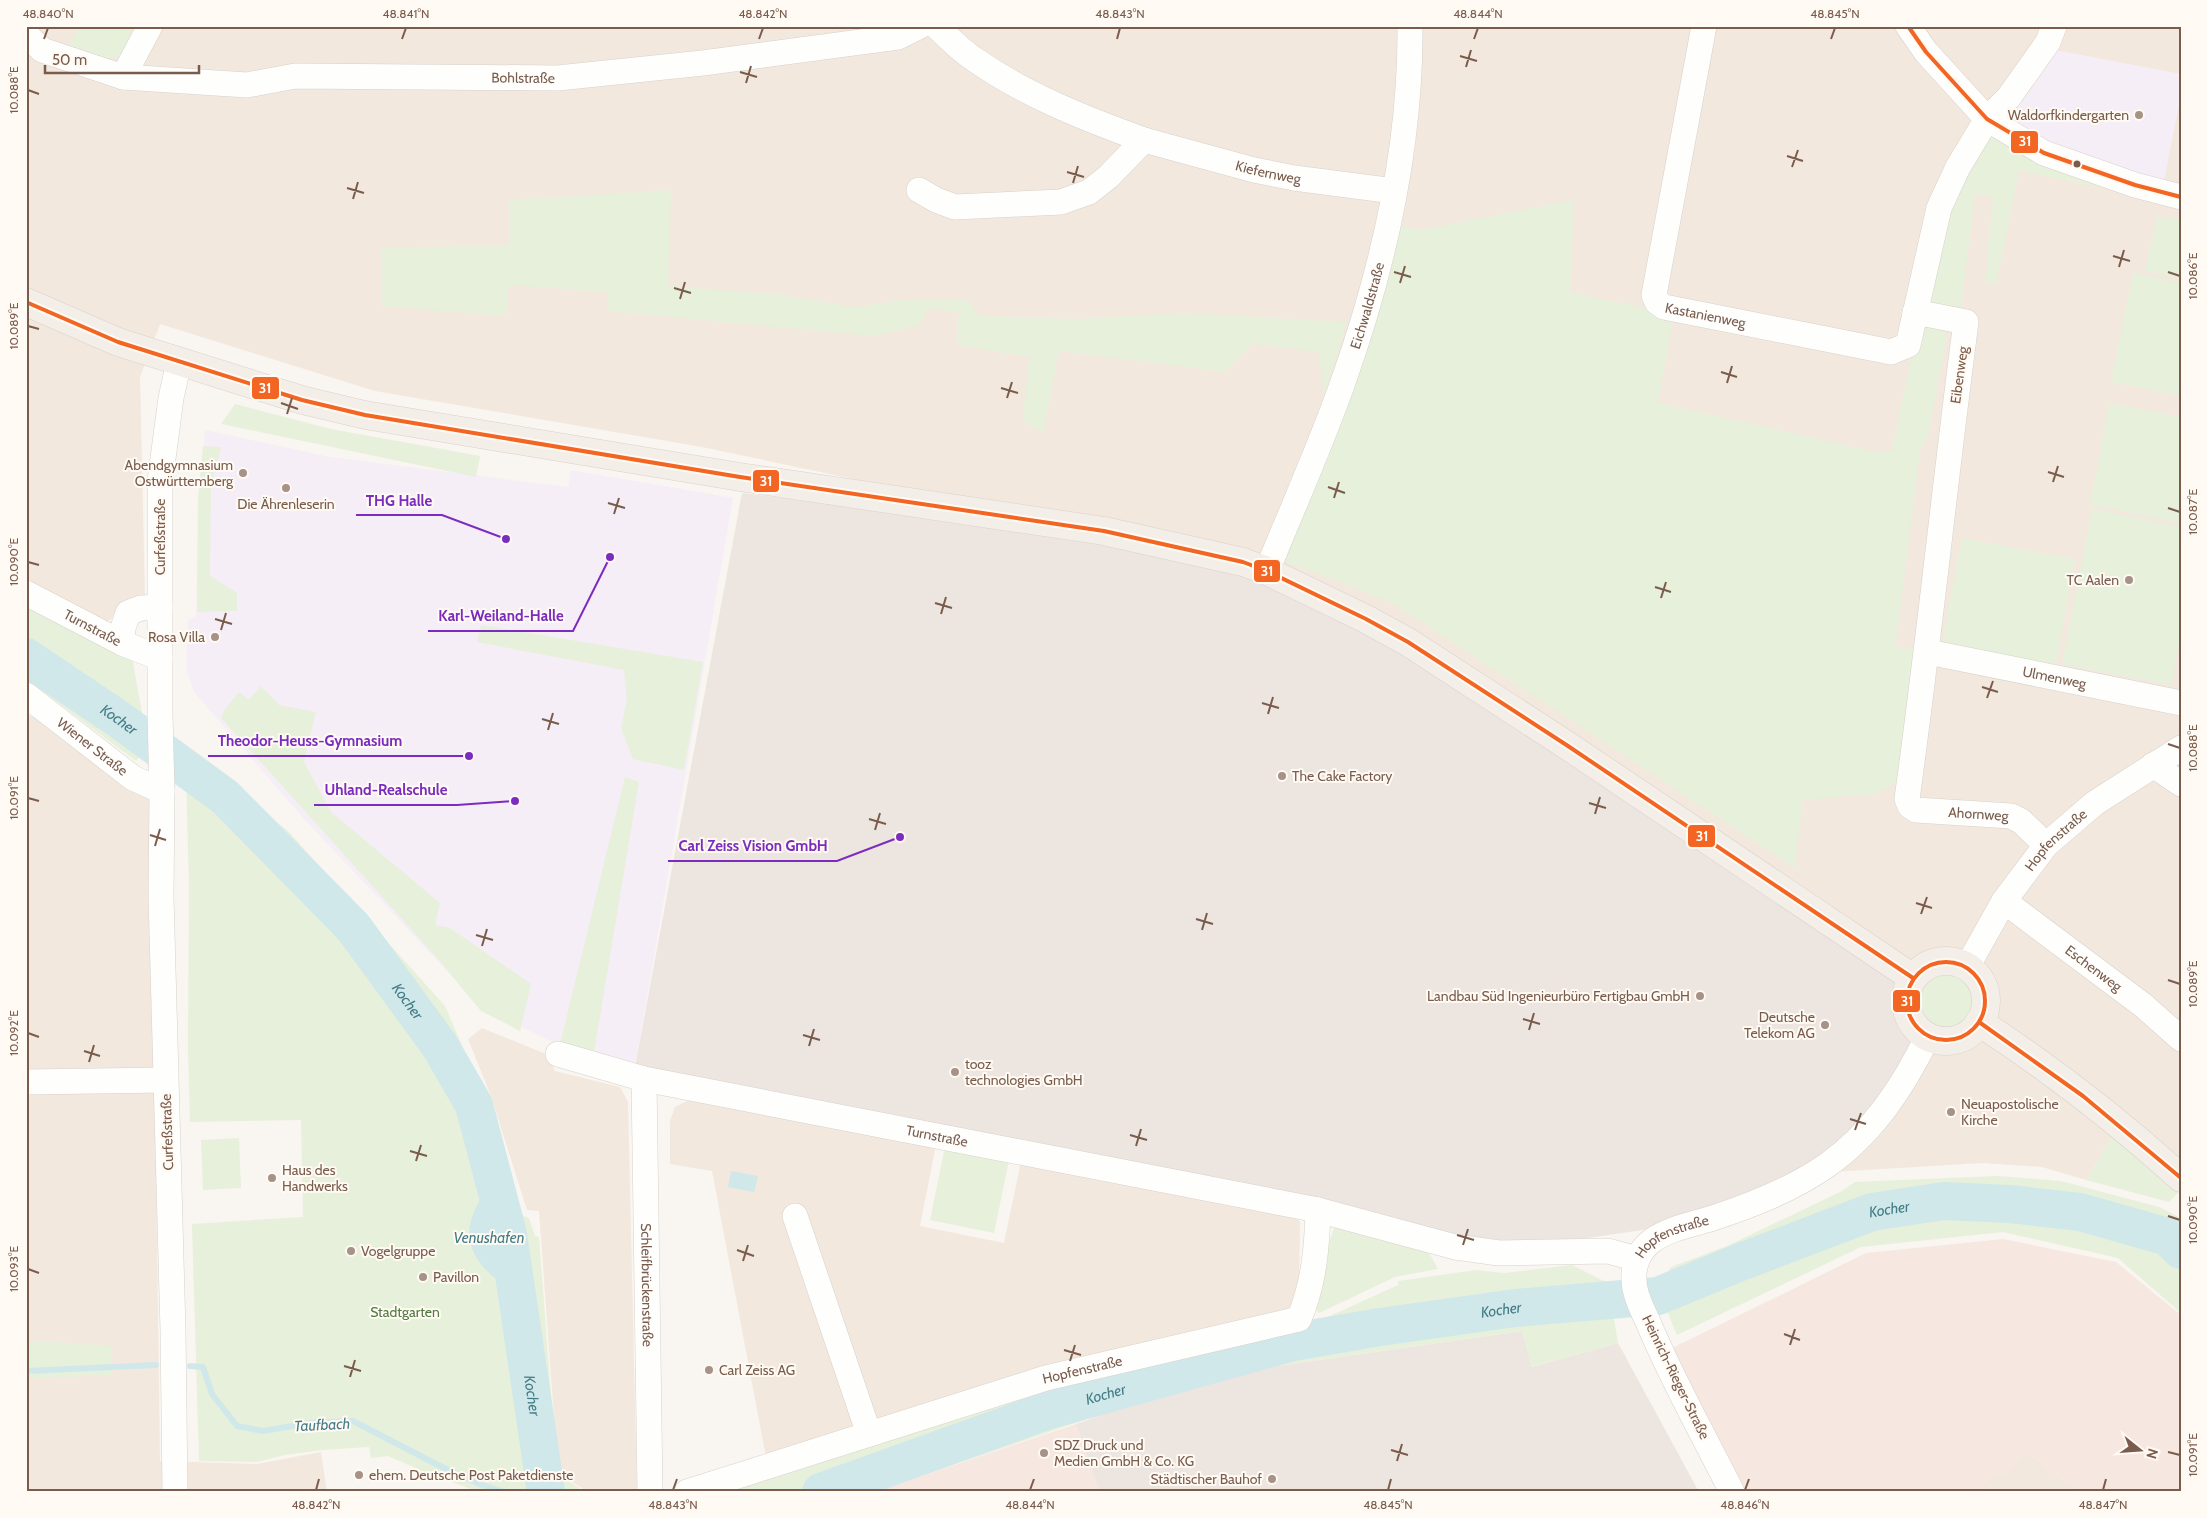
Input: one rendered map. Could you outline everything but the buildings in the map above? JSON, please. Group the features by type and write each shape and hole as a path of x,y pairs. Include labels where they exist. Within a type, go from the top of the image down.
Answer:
{"main road":[{"path":"26,302 118,342 302,400 365,415 702,471 1104,532 1243,562 1267,571 1366,619 1408,642 1568,746 1913,978"},
{"path":"1938,962 1953,962 1967,967 1980,980 1985,996 1983,1014 1979,1022 1974,1029 1959,1038 1943,1040 1928,1036 1913,1022 1907,1009 1907,992 1913,978 1924,967 1938,962"},
{"path":"1979,1022 2029,1055 2101,1108 2181,1178"}],"street":[{"path":"123,77 150,26"},
{"name":"Bohlstraße","path":"30,34 42,50 123,77 247,85 295,76 558,78 703,63 898,37 920,26"},
{"name":"Kiefernweg","path":"936,26 973,59 1017,84 1069,111 1144,140 1236,165 1294,178 1394,191"},
{"name":"Eichwaldstraße","path":"1267,571 1342,386 1372,288 1394,191 1406,123 1410,75 1410,26"},
{"name":"Kastanienweg","path":"1704,26 1685,138 1654,295 1657,302 1664,307 1891,352 1908,345 1916,312"},
{"path":"1908,26 1926,52 1988,119 2044,153 2135,184 2181,196"},
{"path":"1916,312 1939,208 1958,167 1988,119 2009,97 2048,42 2054,26"},
{"path":"919,190 936,200 955,207 1061,202 1088,192 1108,177 1144,140"},
{"name":"Eibenweg","path":"1907,799 1928,652 1950,436 1966,322 1916,312"},
{"name":"Curfeßstraße","path":"175,1492 173,1331 161,896 160,481 171,398 179,362"},
{"name":"Turnstraße","path":"26,593 122,643 160,658"},
{"path":"122,643 123,628 128,613 142,608 160,607"},
{"name":"Ulmenweg","path":"1928,652 2181,703"},
{"name":"Wiener Straße","path":"26,695 133,778 162,781"},
{"name":"Hopfenstraße","path":"1967,967 2004,901 2046,845 2095,803 2181,748"},
{"path":"2153,765 2181,784"},
{"name":"Ahornweg","path":"1907,799 1910,806 1916,810 2012,816 2021,821 2046,845"},
{"name":"Eschenweg","path":"2004,901 2144,1006 2181,1039"},
{"name":"Hopfenstraße","path":"687,1492 1046,1378 1299,1319 1309,1295 1317,1246 1318,1210 1455,1247 1499,1253 1608,1251 1635,1270 1643,1249 1661,1235 1781,1193 1828,1165 1870,1127 1892,1101 1911,1070 1928,1036"},
{"name":"Turnstraße","path":"558,1054 644,1079 1318,1210"},
{"name":"Schleifbrückenstraße","path":"644,1079 650,1492"},
{"path":"26,1082 165,1080"},
{"path":"795,1216 869,1434"},
{"name":"Heinrich-Rieger-Straße","path":"1635,1270 1638,1297 1659,1348 1732,1492"}],"shaded area":[{"path":"26,26 2181,26 2181,1170 2117,1128 2086,1180 2042,1167 1983,1163 1831,1172 1185,549 702,447 375,391 160,324 140,377 145,600 104,623 26,582"},
{"path":"2050,49 2181,74 2181,95 2163,186 2046,147 2001,119"},
{"path":"205,430 330,457 568,487 571,470 733,498 635,1067 561,1046 483,1009 305,820 194,692 186,669 188,620 196,617 199,500"},
{"path":"742,493 1185,549 1366,619 1913,978 1909,1016 1928,1036 1828,1165 1649,1229 1547,1244 1455,1247 635,1067"},
{"path":"26,715 42,718 151,793 160,1461 257,1464 321,1452 327,1492 26,1492"},
{"path":"482,1028 546,1054 555,1071 620,1087 628,1102 637,1492 588,1492 558,1473 539,1211 527,1210 491,1096 468,1039"},
{"path":"689,1100 936,1145 920,1226 1004,1243 1021,1161 1289,1211 1300,1222 1299,1289 1287,1318 766,1457 712,1171 670,1164 670,1121 675,1107"},
{"path":"2003,1239 2116,1262 2181,1315 2181,1492 2079,1492 2027,1452 2003,1477 1995,1471 1976,1492 1740,1492 1662,1353 1866,1253"},
{"name":"Städtischer Bauhof","path":"1522,1331 1532,1367 1618,1343 1699,1492 1100,1492 1076,1424 1215,1375"},
{"name":"SDZ Druck und Medien GmbH & Co. KG","path":"1076,1424 1101,1492 875,1492"},
{"path":"2027,1452 2079,1492 1976,1492 1995,1471 2003,1477"}],"green space":[{"path":"79,26 140,26 127,51 121,55 106,58 68,47"},
{"path":"1988,128 2138,195 2019,171 1996,285 1985,283 1993,197 1975,194 1960,316 1922,307 1943,219"},
{"path":"671,190 668,286 778,294 852,307 903,300 967,300 979,316 1075,319 1184,313 1347,322 1324,397 1319,352 1253,344 1224,372 1059,351 1043,434 1023,421 1029,357 957,345 959,313 928,308 919,326 873,336 609,311 607,292 509,285 506,316 381,306 381,248 509,245 510,200"},
{"path":"1574,200 1570,293 1674,313 1658,403 1871,451 1892,451 1919,318 1949,324 1928,435 1920,451 1895,647 1921,649 1906,776 1875,794 1803,800 1795,868 1396,605 1336,580 1276,559 1392,224 1420,230"},
{"path":"2157,216 2181,220 2181,279 2145,271"},
{"path":"2133,273 2181,283 2181,396 2111,382"},
{"path":"2109,403 2181,417 2181,523 2090,505"},
{"path":"235,404 331,429 480,456 476,477 221,424"},
{"path":"203,446 221,447 211,488 210,576 237,593 237,611 197,612 198,500"},
{"name":"TC Aalen","path":"2092,509 2181,527 2181,634 2171,685 2062,664"},
{"path":"1962,538 2075,559 2056,664 1942,644"},
{"path":"26,603 132,657 148,747 136,761 30,682 26,685"},
{"path":"481,625 703,662 684,770 633,759 621,728 627,699 624,670 477,642"},
{"path":"261,686 279,705 316,712 304,762 331,812 440,903 435,925 450,928 531,984 520,1031 481,1011 438,959 221,718 225,709 239,692 249,700"},
{"name":"Stadtgarten","path":"198,760 288,831 445,1006 485,1099 523,1216 529,1218 535,1236 539,1237 557,1473 585,1492 480,1492 434,1476 388,1456 371,1458 369,1447 322,1450 285,1455 257,1462 199,1461 192,1224 303,1217 301,1120 190,1122 188,1047 189,886 186,776"},
{"path":"625,777 639,782 593,1059 559,1048"},
{"path":"1945,969 1963,975 1971,983 1977,1001 1971,1019 1963,1027 1945,1033 1927,1027 1919,1019 1913,1001 1919,983 1927,975"},
{"path":"2117,1128 2181,1190 2169,1202 2086,1180"},
{"path":"239,1138 241,1188 203,1190 201,1140"},
{"path":"945,1147 1009,1160 994,1233 930,1220"},
{"path":"1998,1176 2061,1181 2159,1207 2179,1217 2181,1313 2118,1258 2003,1232 1861,1247 1677,1335 1667,1309 1664,1294 1664,1286 1671,1267 1727,1246 1840,1192 1855,1182"},
{"path":"1336,1222 1424,1244 1438,1269 1395,1277 1319,1313 1316,1310 1327,1249"},
{"path":"1572,1265 1608,1283 1618,1343 1531,1367 1522,1331 1215,1375 875,1492 730,1492 879,1441 1046,1388 1057,1417 1155,1386 1320,1345 1319,1321 1398,1285 1398,1281 1476,1270 1504,1273"},
{"path":"26,1340 111,1346 112,1375 26,1379"}],"water":[{"path":"731,1171 758,1176 754,1192 728,1187"},
{"name":"Venushafen","path":"493,1179 508,1234 517,1288 503,1283 487,1272 471,1245 469,1234 474,1212"}],"waterway":[{"name":"Kocher","path":"26,657 117,718 225,797 353,927 440,1046 474,1105 508,1234 546,1492"},
{"name":"Kocher","path":"821,1492 1046,1411 1293,1342 1380,1327 1515,1308 1658,1296 1872,1212 1944,1201 2010,1204 2080,1212 2168,1237 2181,1250"},
{"name":"Taufbach","path":"26,1371 156,1365"},
{"name":"Taufbach","path":"190,1366 203,1367 212,1394 237,1426 263,1431 310,1423 353,1421 438,1465 479,1484 504,1492"}],"transit line":[{"name":"31","path":"1908,26 1926,52 1987,119 2044,153 2135,185 2181,197"},
{"name":"31","path":"26,302 118,342 302,400 365,415 740,477 1104,531 1243,562 1267,571 1366,619 1408,642 1568,746 1913,978"},
{"name":"31","path":"1938,962 1954,962 1968,968 1979,979 1985,993 1985,1001 1985,1009 1979,1023 1968,1034 1954,1040 1938,1040 1924,1034 1913,1023 1907,1009 1907,993 1913,979 1924,968 1938,962"},
{"name":"31","path":"1979,1022 2083,1096 2181,1178"}],"place":[{"name":"Waldorfkindergarten","path":"2139,115"},
{"name":"Abendgymnasium Ostwürttemberg","path":"243,473"},
{"name":"Die Ährenleserin","path":"286,488"},
{"name":"THG Halle","path":"506,539"},
{"name":"Karl-Weiland-Halle","path":"610,557"},
{"name":"TC Aalen","path":"2129,580"},
{"name":"Rosa Villa","path":"215,637"},
{"name":"Theodor-Heuss-Gymnasium","path":"469,756"},
{"name":"The Cake Factory","path":"1282,776"},
{"name":"Uhland-Realschule","path":"515,801"},
{"name":"Carl Zeiss Vision GmbH","path":"900,837"},
{"name":"Landbau Süd Ingenieurbüro Fertigbau GmbH","path":"1700,996"},
{"name":"Deutsche Telekom AG","path":"1825,1025"},
{"name":"tooz technologies GmbH","path":"955,1072"},
{"name":"Neuapostolische Kirche","path":"1951,1112"},
{"name":"Haus des Handwerks","path":"272,1178"},
{"name":"Vogelgruppe","path":"351,1251"},
{"name":"Pavillon","path":"423,1277"},
{"name":"Carl Zeiss AG","path":"709,1370"},
{"name":"SDZ Druck und Medien GmbH & Co. KG","path":"1044,1453"},
{"name":"ehem. Deutsche Post Paketdienste","path":"359,1475"},
{"name":"Städtischer Bauhof","path":"1272,1479"}]}
